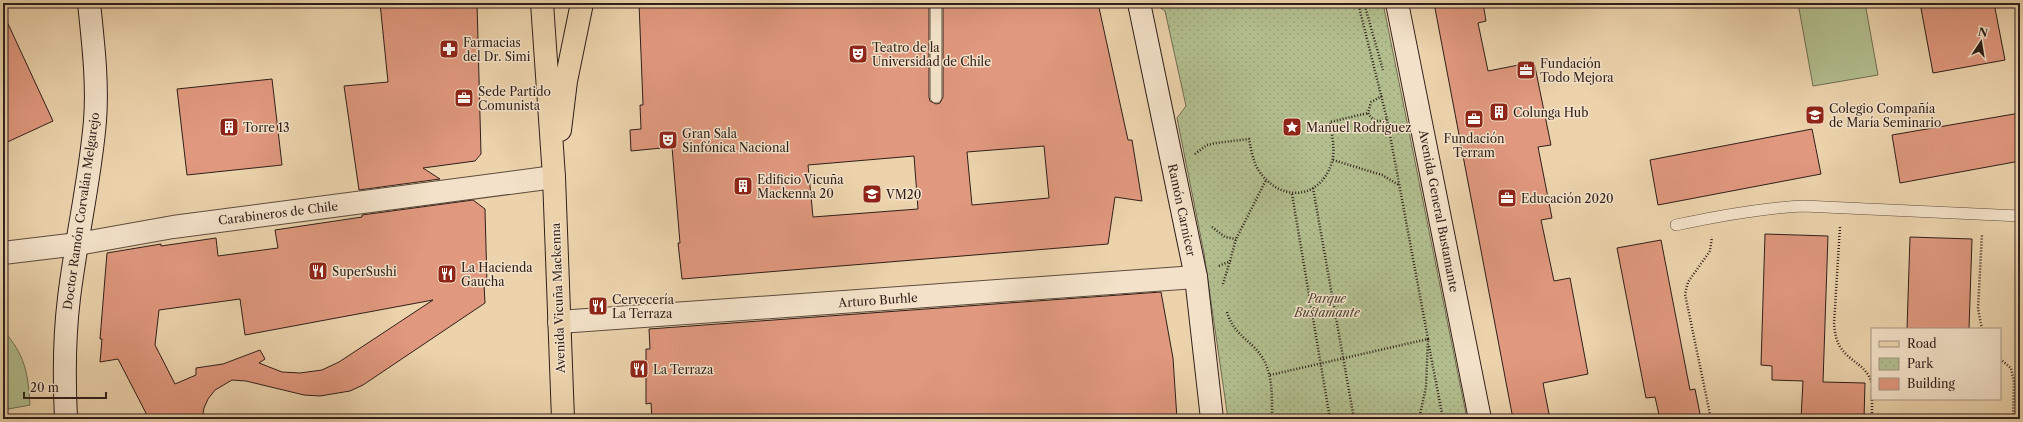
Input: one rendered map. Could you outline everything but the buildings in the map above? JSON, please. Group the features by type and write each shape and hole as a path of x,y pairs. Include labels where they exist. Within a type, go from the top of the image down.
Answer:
{"main road":[{"name":"Doctor Ramón Corvalán Melgarejo","path":"66,419 65,348 69,297 78,244 95,120 96,82 90,3"},
{"name":"Avenida Vicuña Mackenna","path":"542,3 554,177 563,419"},
{"name":"Avenida Vicuña Mackenna","path":"554,177 566,81 582,3"},
{"name":"Ramón Carnicer","path":"1139,3 1196,277 1212,419"},
{"name":"Avenida General Bustamante","path":"1397,3 1480,419"},
{"name":"Carabineros de Chile","path":"3,253 78,244 173,227 554,177"},
{"name":"Arturo Burhle","path":"559,322 1196,277"}],"lane":[{"path":"936,3 936,97"},
{"path":"1676,225 1714,217 1777,207 1841,207 2020,216"}],"path":[{"path":"1358,3 1387,119 1443,419"},
{"path":"1382,96 1371,102 1368,113 1371,118 1377,121 1387,119"},
{"path":"1216,143 1249,139 1256,167 1266,180 1284,192 1292,194 1303,193 1313,188 1328,172 1333,160 1334,146 1330,122 1368,113"},
{"path":"1333,160 1382,175 1399,185"},
{"path":"1223,288 1226,272 1236,240 1266,180"},
{"path":"1313,188 1354,419"},
{"path":"1292,194 1330,419"},
{"path":"1841,207 1834,324 1835,337 1841,349 1870,375 1871,380"},
{"path":"1982,328 1978,309 1983,215"},
{"path":"1711,419 1686,294 1688,282 1710,251 1714,217"},
{"path":"1196,277 1230,262"},
{"path":"1225,306 1234,328 1260,355 1270,375 1272,389 1272,419"},
{"path":"1270,375 1428,340"},
{"path":"1419,419 1426,387 1428,340"},
{"path":"2001,360 2010,368 2014,382 2013,419"},
{"path":"1872,400 1872,419"}],"green space":[{"name":"Parque Bustamante","path":"1154,3 1383,3 1467,419 1228,419 1204,253 1177,118 1186,106 1165,11"},
{"path":"1798,3 1865,3 1878,75 1813,86"},
{"path":"3,330 21,356 24,364 28,383 30,405 3,410"}],"place":[{"name":"Farmacias del Dr. Simi","path":"449,49"},
{"name":"Teatro de la Universidad de Chile","path":"858,54"},
{"name":"Fundación Todo Mejora","path":"1526,70"},
{"name":"Sede Partido Comunista","path":"464,98"},
{"name":"Colunga Hub","path":"1499,112"},
{"name":"Colegio Compañía de María Seminario","path":"1815,115"},
{"name":"Fundación Terram","path":"1474,119"},
{"name":"Torre 13","path":"229,127"},
{"name":"Manuel Rodríguez","path":"1292,127"},
{"name":"Gran Sala Sinfónica Nacional","path":"668,140"},
{"name":"Edificio Vicuña Mackenna 20","path":"743,186"},
{"name":"VM20","path":"872,194"},
{"name":"Educación 2020","path":"1507,198"},
{"name":"SuperSushi","path":"318,271"},
{"name":"La Hacienda Gaucha","path":"447,274"},
{"name":"Cervecería La Terraza","path":"598,306"},
{"name":"La Terraza","path":"639,369"}]}
